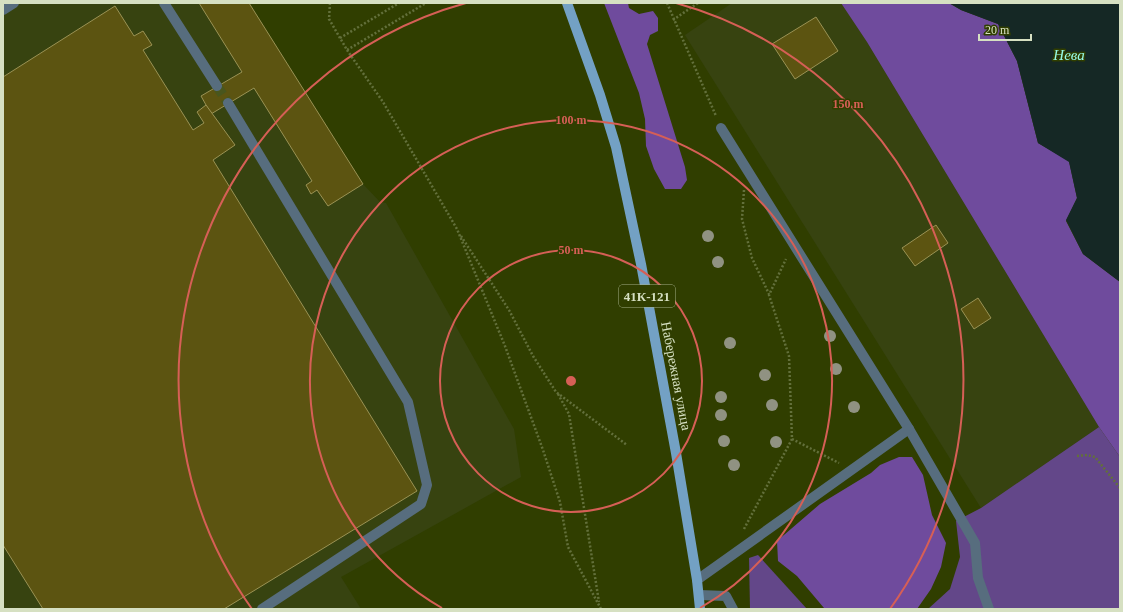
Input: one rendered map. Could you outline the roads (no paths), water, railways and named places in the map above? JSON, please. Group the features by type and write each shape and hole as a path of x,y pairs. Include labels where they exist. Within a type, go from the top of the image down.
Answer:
{"main road":[{"name":"Набережная улица","path":"567,3 600,95 616,147 641,264 676,453 699,595"},
{"name":"41К-121","path":"699,595 700,609"}],"street":[{"path":"3,10 14,3"},
{"path":"164,3 217,86"},
{"path":"228,104 408,402 427,485 422,504 262,609"},
{"path":"721,128 909,429 975,543 978,578 989,609"},
{"path":"697,580 909,429"},
{"path":"699,595 726,596 733,609"}],"water":[{"name":"Нева","path":"949,3 1120,3 1120,282 1083,254 1066,220 1077,198 1069,162 1038,143 1017,61 998,24 961,10"}],"tunnel":[{"path":"217,86 228,103"}]}
